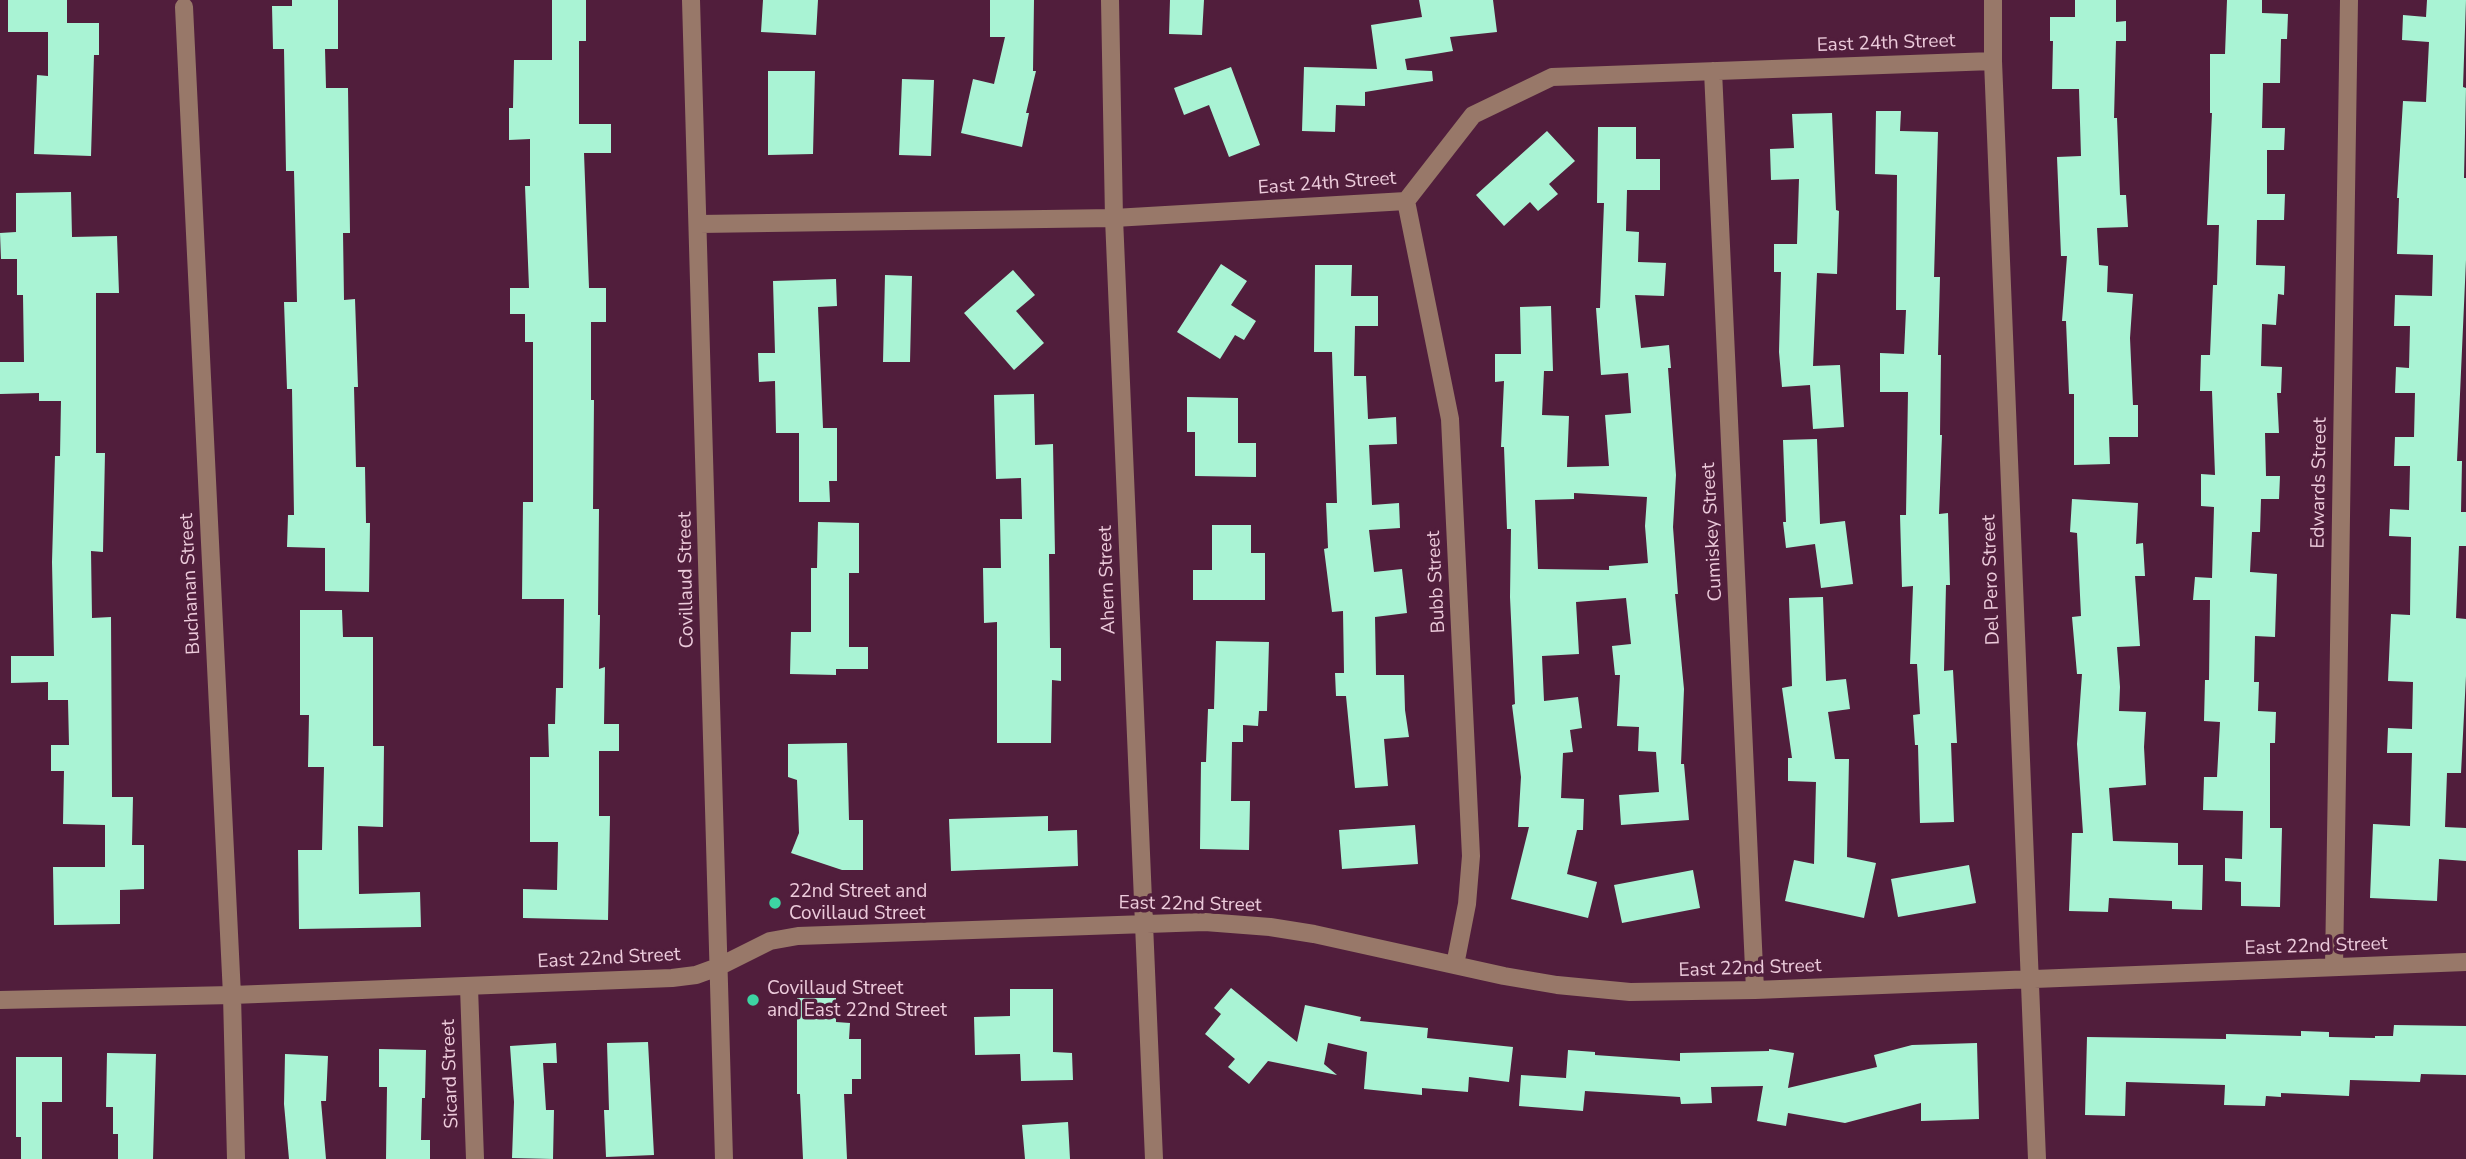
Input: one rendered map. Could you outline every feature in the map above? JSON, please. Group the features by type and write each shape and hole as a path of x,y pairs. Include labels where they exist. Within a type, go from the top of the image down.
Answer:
{"street":[{"name":"Covillaud Street","path":"691,0 724,1159"},
{"name":"Ahern Street","path":"1110,0 1114,218 1154,1159"},
{"name":"Del Pero Street","path":"1993,0 1993,61 2037,1159"},
{"name":"Edwards Street","path":"2333,967 2350,0"},
{"name":"Buchanan Street","path":"184,7 232,995 236,1159"},
{"name":"East 24th Street","path":"699,224 1114,218 1406,201 1473,115 1552,77 1993,61"},
{"name":"Cumiskey Street","path":"1713,71 1755,990"},
{"name":"Bubb Street","path":"1406,201 1450,419 1471,856 1467,904 1455,965"},
{"name":"East 22nd Street","path":"0,1000 232,995 672,978 696,975 718,968 770,941 798,936 1143,923 1238,923 1270,927 1558,985 1630,992 2029,980 2466,961"},
{"name":"Sicard Street","path":"469,986 475,1159"}],"building":[{"path":"8,0 67,0 67,23 99,23 99,55 94,55 91,156 34,154 37,75 48,76 48,32 8,32"},
{"path":"292,0 338,0 338,49 325,49 326,88 348,88 350,233 343,233 344,300 355,299 358,387 354,387 356,467 365,467 366,523 370,523 369,592 325,591 325,548 287,547 288,515 294,515 292,389 287,389 284,302 297,302 294,171 286,171 284,49 273,49 272,6 292,6"},
{"path":"552,0 586,0 586,41 579,41 579,124 611,124 611,153 584,153 589,288 606,288 606,322 591,322 591,400 594,400 593,509 599,509 599,669 605,667 604,724 619,724 619,751 599,751 599,816 610,816 608,920 523,918 523,889 557,890 558,842 530,842 530,757 549,757 548,724 555,724 556,688 563,688 564,599 522,599 523,502 533,502 533,342 525,342 525,314 510,314 510,288 529,288 525,186 530,186 530,139 509,140 509,108 513,108 514,60 552,60"},
{"path":"763,0 818,0 816,35 761,32"},
{"path":"990,0 1034,0 1033,71 1036,71 1026,113 1029,113 1022,147 961,133 973,79 994,84 1005,37 990,37"},
{"path":"1170,0 1204,0 1202,35 1169,34"},
{"path":"1419,0 1493,0 1497,32 1450,37 1453,51 1405,59 1407,70 1432,71 1433,81 1365,92 1365,106 1336,105 1335,132 1302,131 1304,67 1377,69 1371,25 1422,17"},
{"path":"2075,0 2116,0 2116,22 2126,21 2126,41 2116,41 2114,118 2117,118 2120,195 2126,195 2128,227 2097,228 2099,265 2108,266 2107,292 2133,294 2130,338 2133,405 2138,405 2138,437 2109,437 2110,464 2074,465 2074,394 2069,394 2066,321 2062,321 2067,256 2061,256 2057,157 2081,156 2079,89 2052,89 2053,41 2050,41 2050,17 2075,17"},
{"path":"2227,0 2262,0 2262,13 2288,14 2287,39 2281,39 2280,83 2263,83 2262,128 2285,128 2284,150 2267,150 2267,194 2285,194 2284,220 2257,220 2256,265 2285,266 2284,295 2278,294 2276,325 2262,324 2261,366 2282,367 2281,393 2277,393 2279,433 2265,433 2266,476 2280,476 2279,499 2261,499 2260,532 2252,532 2250,572 2277,574 2275,637 2255,636 2254,682 2259,682 2258,711 2276,712 2275,743 2270,743 2270,828 2282,828 2280,907 2241,906 2241,882 2225,881 2225,858 2242,859 2243,811 2203,810 2204,777 2217,777 2220,722 2204,721 2205,680 2209,680 2210,600 2193,600 2195,577 2212,578 2214,507 2201,506 2201,474 2215,475 2212,391 2200,391 2201,355 2210,355 2213,285 2217,285 2219,225 2207,225 2212,113 2210,54 2225,54"},
{"path":"2427,0 2466,0 2463,87 2466,88 2466,260 2457,461 2462,461 2461,512 2466,512 2466,546 2459,546 2456,618 2466,619 2466,676 2461,773 2447,773 2445,827 2466,828 2466,861 2439,859 2437,901 2370,898 2373,824 2410,826 2412,753 2387,753 2388,728 2412,729 2413,682 2388,681 2391,614 2410,615 2411,537 2389,536 2390,509 2409,510 2410,466 2394,466 2395,437 2414,437 2415,393 2395,393 2396,367 2409,368 2410,326 2394,326 2395,295 2432,296 2433,255 2397,254 2397,198 2403,101 2426,102 2429,42 2402,40 2403,15 2426,17"},
{"path":"1231,67 1260,145 1229,157 1209,105 1184,115 1174,88"},
{"path":"768,71 815,71 813,154 768,155"},
{"path":"902,79 934,80 931,156 899,155"},
{"path":"1876,111 1901,111 1900,131 1938,132 1934,277 1940,277 1938,355 1941,355 1942,435 1939,514 1948,513 1950,585 1946,585 1944,671 1953,670 1957,743 1951,743 1954,822 1920,823 1918,745 1915,745 1913,715 1920,714 1917,664 1910,664 1913,586 1902,587 1900,515 1906,515 1908,392 1880,392 1880,353 1904,354 1906,310 1896,310 1897,175 1875,174"},
{"path":"1832,113 1836,210 1839,211 1837,274 1817,273 1813,366 1840,365 1844,427 1813,429 1810,385 1782,387 1779,352 1781,272 1774,272 1774,244 1797,244 1799,179 1771,180 1770,149 1794,148 1792,114"},
{"path":"1598,127 1636,127 1636,159 1660,159 1660,190 1627,190 1626,231 1639,232 1638,262 1666,263 1664,296 1635,295 1641,348 1669,345 1671,368 1668,368 1676,475 1673,527 1678,594 1675,594 1684,689 1681,764 1684,764 1689,820 1621,825 1619,795 1659,792 1656,752 1638,751 1639,727 1617,726 1620,675 1615,675 1612,646 1631,644 1626,598 1576,602 1579,654 1542,656 1544,701 1578,697 1582,728 1570,730 1573,752 1563,753 1561,798 1584,799 1583,830 1577,830 1567,874 1597,882 1588,918 1511,899 1529,827 1518,827 1521,777 1512,705 1515,704 1510,597 1511,529 1507,529 1504,447 1501,447 1504,381 1495,382 1495,354 1521,354 1520,307 1551,306 1553,371 1544,371 1542,415 1569,416 1567,467 1609,466 1605,415 1631,413 1628,373 1601,375 1596,308 1600,308 1604,203 1597,203","holes":["1574,493 1647,497 1645,526 1648,563 1609,566 1609,570 1538,569 1535,500 1574,499"]},
{"path":"1547,131 1575,161 1549,184 1558,194 1538,211 1530,202 1504,226 1476,195"},
{"path":"71,192 72,237 117,236 119,293 96,293 96,453 105,453 103,552 91,551 92,618 111,617 112,797 133,797 132,845 144,845 144,889 120,890 120,924 54,925 53,867 105,867 105,825 63,824 64,771 51,771 51,745 69,745 68,700 48,700 48,682 11,683 11,656 54,656 52,562 55,456 60,456 61,401 39,401 39,393 0,394 0,362 24,362 23,295 17,295 17,259 1,259 0,233 16,232 16,193"},
{"path":"1221,264 1247,281 1231,305 1256,321 1244,340 1235,335 1220,359 1177,332"},
{"path":"1315,265 1352,265 1351,296 1378,296 1378,326 1355,326 1354,376 1366,376 1368,419 1396,417 1397,444 1369,445 1372,505 1399,503 1400,528 1369,530 1374,572 1402,569 1407,613 1375,617 1376,675 1404,675 1409,737 1384,739 1388,786 1355,788 1346,696 1336,696 1335,673 1344,673 1343,611 1332,612 1324,549 1328,548 1326,503 1337,503 1332,352 1314,352"},
{"path":"1013,270 1035,295 1016,311 1044,343 1014,370 964,313"},
{"path":"885,275 912,276 910,362 883,362"},
{"path":"836,279 837,306 818,307 823,428 837,428 837,481 829,481 830,502 799,502 799,433 776,433 775,381 759,382 758,353 775,353 773,281"},
{"path":"1034,394 1035,445 1053,444 1055,554 1049,554 1050,648 1061,648 1061,681 1052,680 1051,743 997,743 997,622 984,623 983,568 1001,568 1000,519 1022,519 1021,478 996,479 994,395"},
{"path":"1187,397 1238,398 1238,443 1256,443 1256,477 1195,476 1195,432 1187,432"},
{"path":"1817,439 1820,524 1845,521 1853,584 1821,588 1815,544 1786,548 1783,522 1786,522 1783,440"},
{"path":"2072,499 2138,503 2136,544 2143,543 2145,576 2135,576 2140,646 2117,647 2119,711 2146,712 2146,785 2109,788 2113,841 2178,843 2178,865 2203,865 2202,910 2172,909 2172,901 2109,898 2108,912 2069,911 2072,833 2083,833 2077,744 2082,674 2077,674 2072,617 2081,616 2077,533 2070,532"},
{"path":"818,522 859,523 859,573 849,573 849,647 868,647 868,669 836,669 836,675 790,674 791,632 811,632 811,568 817,568"},
{"path":"1212,525 1251,525 1251,553 1265,553 1265,600 1193,600 1193,570 1212,570"},
{"path":"1823,597 1826,681 1846,679 1850,709 1828,712 1835,759 1849,759 1847,857 1876,863 1864,918 1785,901 1794,860 1814,864 1816,782 1788,781 1788,758 1792,758 1782,688 1792,686 1789,598"},
{"path":"300,610 342,610 343,637 373,637 373,746 384,746 383,827 358,826 359,894 420,892 421,927 299,929 298,850 322,850 324,767 308,767 309,715 300,715"},
{"path":"1216,641 1269,642 1267,711 1259,711 1258,726 1243,725 1243,742 1232,742 1231,801 1250,801 1249,850 1200,849 1201,762 1206,762 1208,709 1214,709"},
{"path":"847,743 849,820 863,820 863,870 842,870 791,853 799,833 797,780 788,777 788,744"},
{"path":"1048,816 1048,831 1077,830 1078,866 951,871 949,819"},
{"path":"1415,825 1418,864 1342,869 1339,830"},
{"path":"1969,865 1976,903 1898,917 1891,879"},
{"path":"1693,870 1700,908 1622,923 1614,885"},
{"path":"1231,988 1297,1042 1305,1005 1361,1017 1360,1021 1428,1028 1427,1038 1513,1047 1509,1082 1469,1077 1468,1092 1422,1088 1422,1095 1364,1089 1367,1052 1328,1043 1324,1064 1337,1075 1268,1061 1249,1084 1228,1067 1235,1059 1205,1034 1221,1014 1214,1008"},
{"path":"1010,989 1053,989 1053,1052 1072,1053 1073,1080 1021,1081 1020,1054 975,1055 974,1017 1010,1016"},
{"path":"797,998 836,998 836,1022 850,1023 849,1039 861,1039 861,1079 852,1079 852,1094 844,1094 847,1159 803,1159 800,1094 797,1094"},
{"path":"2394,1025 2466,1026 2466,1075 2421,1074 2420,1082 2350,1080 2349,1096 2281,1093 2281,1097 2266,1096 2265,1106 2224,1105 2225,1085 2126,1082 2125,1116 2085,1115 2087,1037 2226,1039 2226,1034 2301,1036 2301,1031 2329,1032 2329,1037 2375,1038 2393,1036"},
{"path":"648,1042 654,1155 606,1157 604,1110 609,1110 607,1043"},
{"path":"556,1043 557,1063 543,1063 546,1110 554,1110 553,1159 512,1158 514,1102 510,1046"},
{"path":"1977,1043 1979,1119 1921,1121 1921,1103 1845,1123 1788,1113 1786,1126 1757,1121 1763,1086 1711,1087 1712,1103 1681,1104 1680,1097 1585,1091 1583,1111 1519,1106 1521,1075 1566,1078 1568,1050 1595,1052 1595,1055 1680,1061 1680,1053 1769,1049 1794,1053 1788,1088 1877,1067 1874,1055 1912,1045"},
{"path":"379,1049 426,1050 421,1140 430,1140 430,1159 386,1159 387,1087 379,1087"},
{"path":"107,1053 156,1054 153,1159 118,1159 118,1134 113,1134 113,1107 106,1107"},
{"path":"285,1054 328,1056 326,1101 321,1101 326,1159 289,1159 284,1104"},
{"path":"16,1057 62,1057 62,1102 42,1102 42,1159 21,1159 21,1137 16,1137"},
{"path":"1068,1122 1070,1159 1025,1159 1022,1125"}],"place":[{"name":"22nd Street and Covillaud Street","path":"775,903"},
{"name":"Covillaud Street and East 22nd Street","path":"753,1000"}]}
